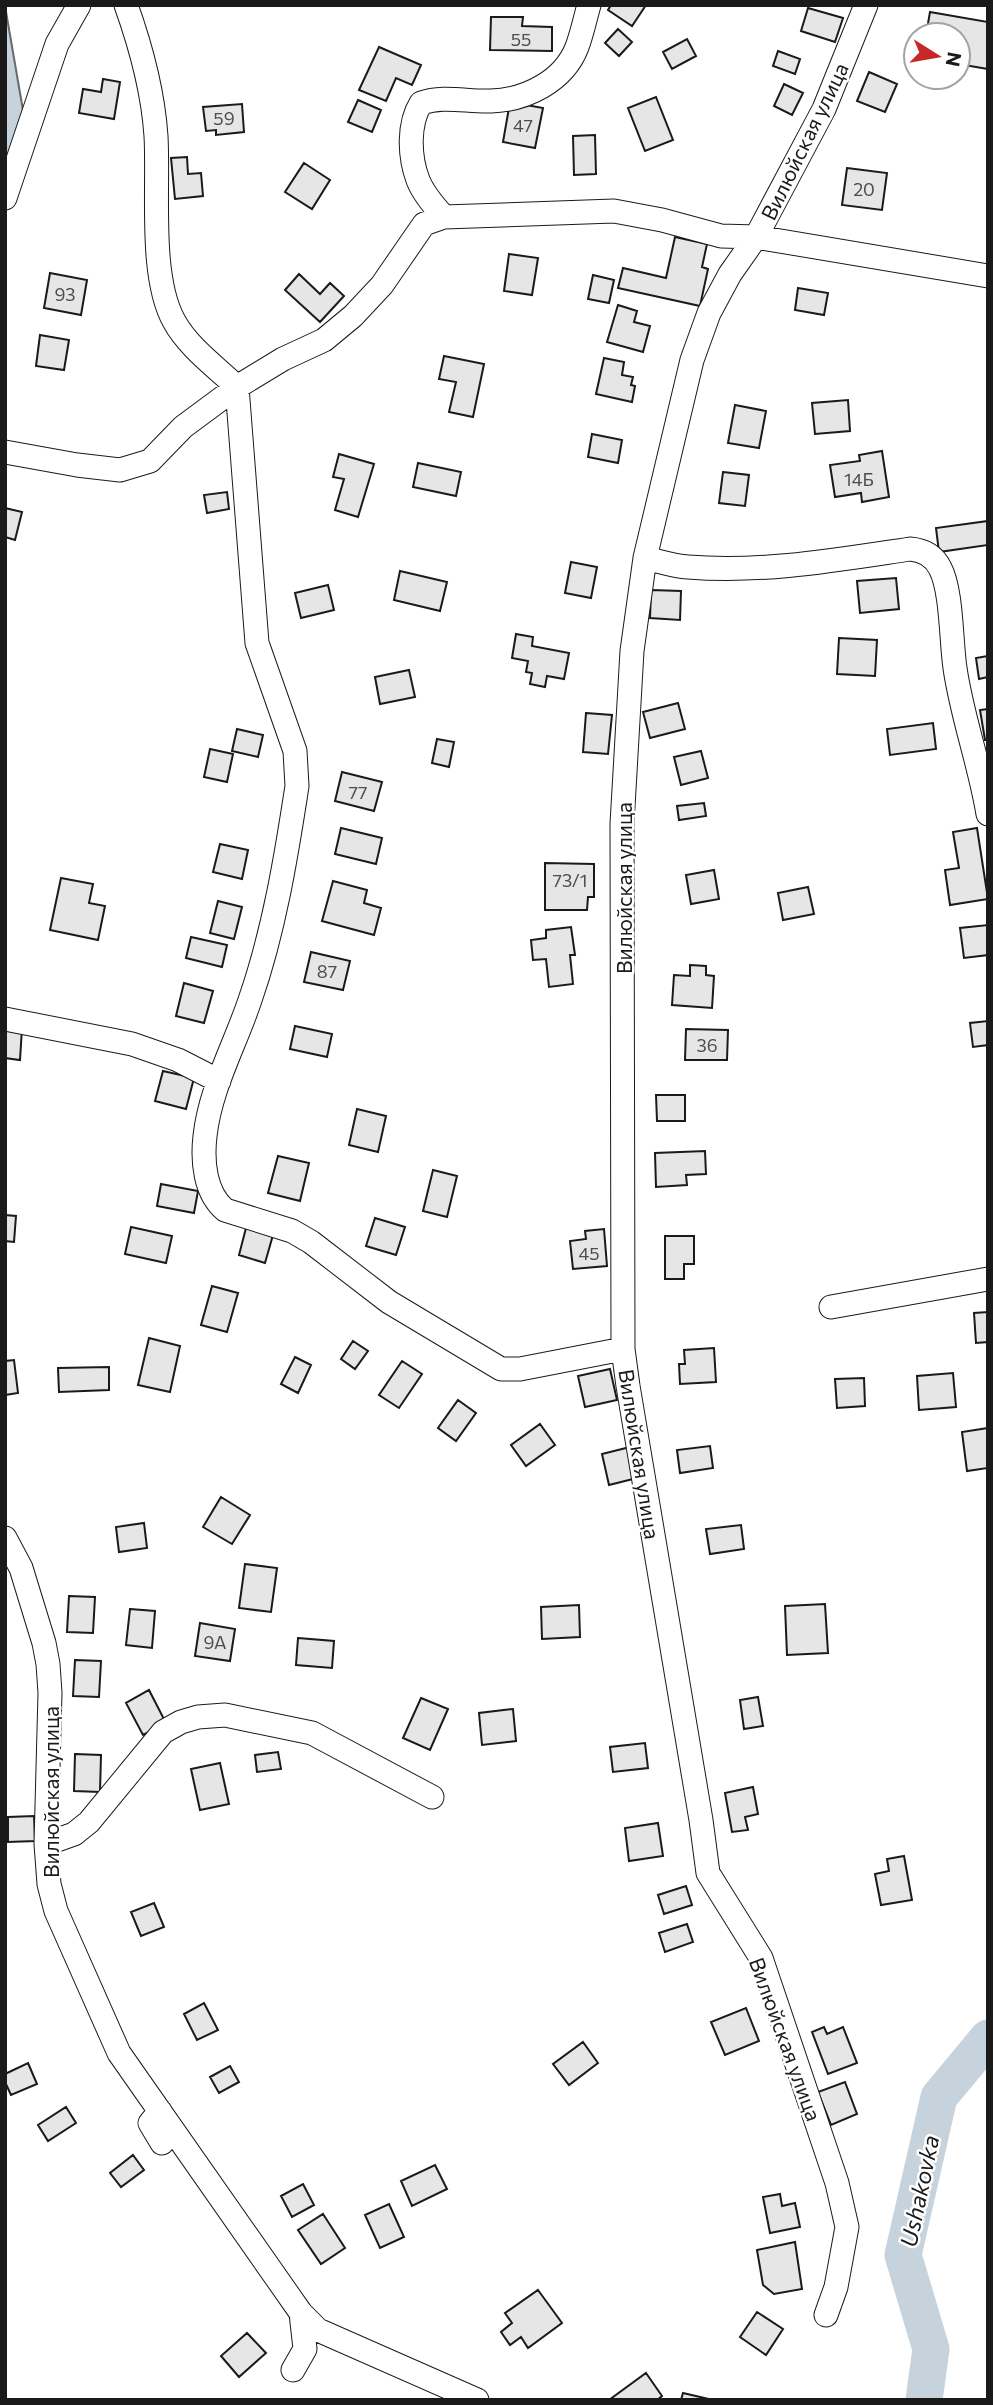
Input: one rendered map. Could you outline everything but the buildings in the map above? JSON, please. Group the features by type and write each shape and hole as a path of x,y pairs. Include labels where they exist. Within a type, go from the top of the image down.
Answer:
{"street":[{"path":"5,198 57,44 79,5"},
{"path":"126,5 152,97 156,136 161,288 173,320 183,334 237,387 257,643 295,751 297,786 276,902 251,997 210,1107 205,1138 205,1171 211,1193 225,1210 292,1231 312,1242 389,1302 501,1369 520,1369 623,1349"},
{"path":"443,217 418,181 411,150 414,116 421,103 434,99 492,101 540,88 559,76 576,49 589,5"},
{"name":"Вилюйская улица","path":"826,2315 836,2287 847,2227 837,2183 761,1958 708,1873 623,1349 622,824 632,651 645,558 692,360 709,313 730,274 756,237 824,109 866,5"},
{"path":"5,452 120,470 150,461 183,427 237,387 283,359 324,341 353,316 382,285 424,224 443,217 614,211 662,220 721,236 756,237"},
{"name":"Вилюйская улица","path":"756,237 988,275"},
{"path":"645,558 685,567 746,569 792,566 910,549 922,550 941,568 947,590 956,671 988,814"},
{"path":"5,1019 132,1044 178,1060 219,1081"},
{"path":"831,1307 988,1279"},
{"name":"Вилюйская улица","path":"5,1538 21,1568 48,1664 50,1693 46,1844 49,1884 56,1911 119,2053 301,2313 318,2330 477,2400"},
{"path":"46,1844 74,1834 89,1822 163,1732 181,1722 198,1717 225,1715 312,1733 432,1797"},
{"path":"160,2111 150,2123 162,2143"},
{"name":"Вилюйская улица","path":"293,2370 305,2349 301,2313"}],"shaded area":[{"path":"5,6 24,116 5,174"}],"waterway":[{"name":"Ushakovka","path":"924,2400 931,2349 903,2255 939,2097 988,2038"}]}
